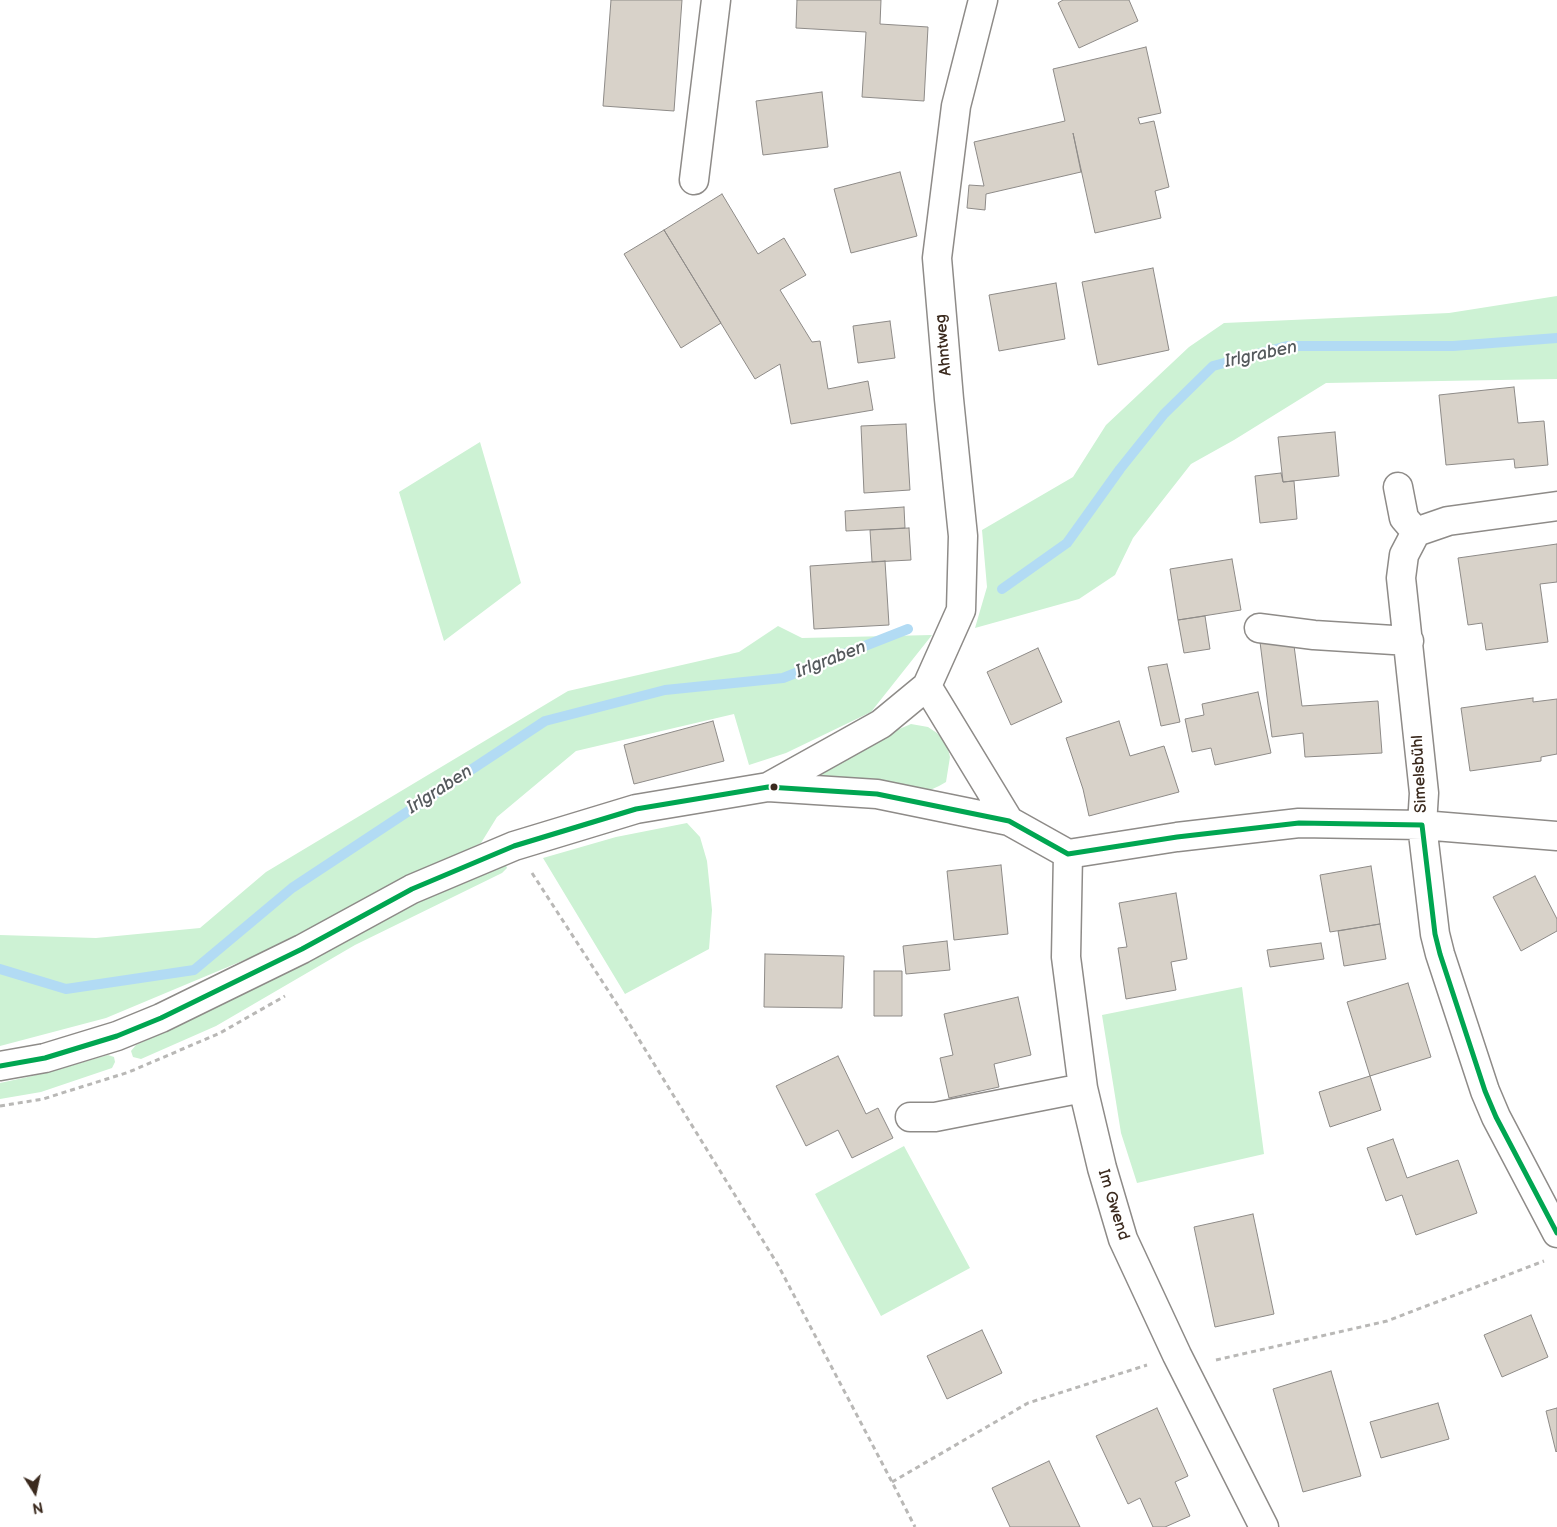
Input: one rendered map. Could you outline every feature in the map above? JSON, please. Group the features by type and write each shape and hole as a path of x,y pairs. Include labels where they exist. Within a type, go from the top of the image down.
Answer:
{"street":[{"path":"694,180 716,0"},
{"name":"Ahntweg","path":"768,787 881,724 927,686 961,610 963,536 937,258 956,106 983,0"},
{"path":"1398,487 1404,518 1416,532 1448,521 1557,506"},
{"name":"Simelsbühl","path":"1416,532 1404,555 1401,578 1424,793 1422,825 1435,934 1492,1108 1557,1233"},
{"path":"1259,628 1314,635 1409,641"},
{"path":"927,686 1009,821"},
{"path":"0,1066 44,1058 117,1036 162,1018 302,949 412,888 514,846 636,809 768,787 877,794 1009,821 1068,854 1177,837 1299,823 1422,825 1557,836"},
{"name":"Im Gwend","path":"1068,854 1066,957 1083,1088 1102,1168 1123,1239 1178,1355 1264,1527"},
{"path":"910,1117 935,1117 1083,1088"}],"path":[{"path":"514,846 622,1012 778,1265 914,1527"},
{"path":"892,1482 1028,1403 1178,1355 1209,1361 1387,1321 1548,1260"}],"green space":[{"path":"1557,296 1557,379 1326,383 1234,440 1191,464 1133,538 1115,575 1079,599 975,628 987,587 982,530 1073,477 1106,425 1189,347 1224,323 1449,313"},
{"path":"480,442 521,583 444,641 399,492"},
{"path":"778,626 802,638 932,635 871,712 786,753 749,765 734,714 576,751 497,817 481,843 254,956 106,1018 0,1046 0,935 96,938 200,928 266,872 568,691 739,652"},
{"path":"911,724 928,727 937,733 947,745 950,757 946,782 928,791 822,780 821,771 883,736"},
{"path":"687,823 700,837 707,861 712,910 709,949 625,994 543,858 616,837"},
{"path":"505,862 507,868 502,873 355,945 216,1026 141,1059 133,1057 131,1051 136,1045 169,1030 417,898"},
{"path":"1242,987 1264,1154 1137,1183 1121,1133 1102,1015"},
{"path":"108,1055 114,1057 115,1062 112,1068 41,1092 0,1099 0,1083 46,1073"},
{"path":"904,1146 970,1268 881,1316 815,1194"}],"building":[{"path":"611,0 682,0 674,111 603,106"},
{"path":"797,0 881,0 880,24 928,27 924,101 862,97 866,32 796,28"},
{"path":"1063,0 1129,0 1138,21 1079,48 1058,3"},
{"path":"1146,47 1161,113 1138,118 1140,124 1154,121 1169,187 1155,191 1161,218 1095,233 1073,133 1081,172 986,194 985,210 967,208 969,185 984,186 974,142 1065,121 1053,69"},
{"path":"822,92 828,147 763,155 756,101"},
{"path":"900,172 917,236 851,253 834,189"},
{"path":"722,194 758,254 784,238 806,275 780,290 812,342 820,341 828,389 868,381 873,410 791,424 780,364 755,379 664,230"},
{"path":"664,230 721,323 681,348 624,254"},
{"path":"1153,268 1169,350 1098,365 1082,282"},
{"path":"1056,283 1065,339 999,351 989,295"},
{"path":"890,321 895,358 858,363 853,326"},
{"path":"1514,387 1518,423 1544,421 1548,465 1515,468 1514,459 1446,465 1439,395"},
{"path":"906,424 910,490 864,493 861,426"},
{"path":"1335,432 1339,476 1283,482 1278,437"},
{"path":"1281,473 1283,482 1294,481 1297,519 1260,523 1255,476"},
{"path":"904,507 905,528 846,531 845,511"},
{"path":"909,528 911,560 872,562 870,530"},
{"path":"1557,544 1557,582 1540,584 1548,642 1486,650 1482,623 1468,625 1458,558"},
{"path":"1232,559 1241,610 1178,620 1170,569"},
{"path":"885,561 889,625 814,629 810,566"},
{"path":"1205,616 1210,649 1184,653 1178,620"},
{"path":"1293,638 1302,706 1378,701 1382,753 1305,757 1303,733 1272,737 1260,642"},
{"path":"1038,648 1062,702 1011,725 987,672"},
{"path":"1167,664 1180,722 1161,726 1148,667"},
{"path":"1258,692 1271,753 1215,765 1211,748 1192,752 1185,719 1204,715 1202,704"},
{"path":"1533,698 1533,702 1557,699 1557,754 1541,757 1541,761 1470,771 1461,708"},
{"path":"713,721 724,761 634,784 624,745"},
{"path":"1119,721 1130,756 1164,746 1179,792 1089,816 1083,789 1066,738"},
{"path":"1001,865 1008,934 954,940 947,871"},
{"path":"1371,866 1380,924 1330,932 1320,875"},
{"path":"1535,876 1557,919 1557,931 1521,951 1493,897"},
{"path":"1176,893 1187,959 1171,962 1176,990 1126,999 1118,948 1127,947 1119,903"},
{"path":"1380,924 1386,959 1344,966 1338,931"},
{"path":"947,941 950,970 906,974 903,946"},
{"path":"1321,943 1324,959 1270,967 1267,950"},
{"path":"765,954 844,956 842,1008 764,1007"},
{"path":"874,971 902,971 902,1016 874,1016"},
{"path":"1408,983 1431,1057 1370,1076 1347,1002"},
{"path":"1018,997 1031,1055 994,1064 999,1087 949,1098 940,1058 953,1055 944,1014"},
{"path":"838,1056 866,1114 878,1108 893,1138 852,1158 838,1130 806,1146 776,1086"},
{"path":"1370,1076 1381,1110 1330,1127 1319,1092"},
{"path":"1393,1139 1407,1178 1458,1160 1477,1213 1416,1235 1402,1195 1386,1201 1367,1148"},
{"path":"1253,1214 1274,1314 1215,1327 1194,1227"},
{"path":"1531,1315 1548,1357 1502,1377 1484,1335"},
{"path":"982,1330 1002,1373 947,1399 927,1356"},
{"path":"1331,1371 1361,1476 1303,1492 1273,1389"},
{"path":"1438,1403 1449,1439 1381,1458 1370,1422"},
{"path":"1157,1408 1188,1476 1175,1482 1190,1516 1165,1527 1153,1527 1140,1498 1128,1504 1096,1436"},
{"path":"1557,1408 1557,1451 1556,1452 1546,1411"},
{"path":"1049,1461 1080,1527 1010,1527 992,1488"}],"waterway":[{"name":"Irlgraben","path":"1002,589 1067,543 1120,469 1164,414 1213,366 1287,346 1453,346 1557,338"},
{"name":"Irlgraben","path":"0,969 66,989 194,970 292,888 545,721 665,690 783,678 908,629"}],"transit line":[{"path":"0,1066 45,1058 117,1036 161,1018 302,949 412,889 514,846 636,809 768,787 877,794 1009,821 1068,854 1177,837 1299,823 1422,825 1435,934 1485,1091 1496,1117 1557,1233"}]}
